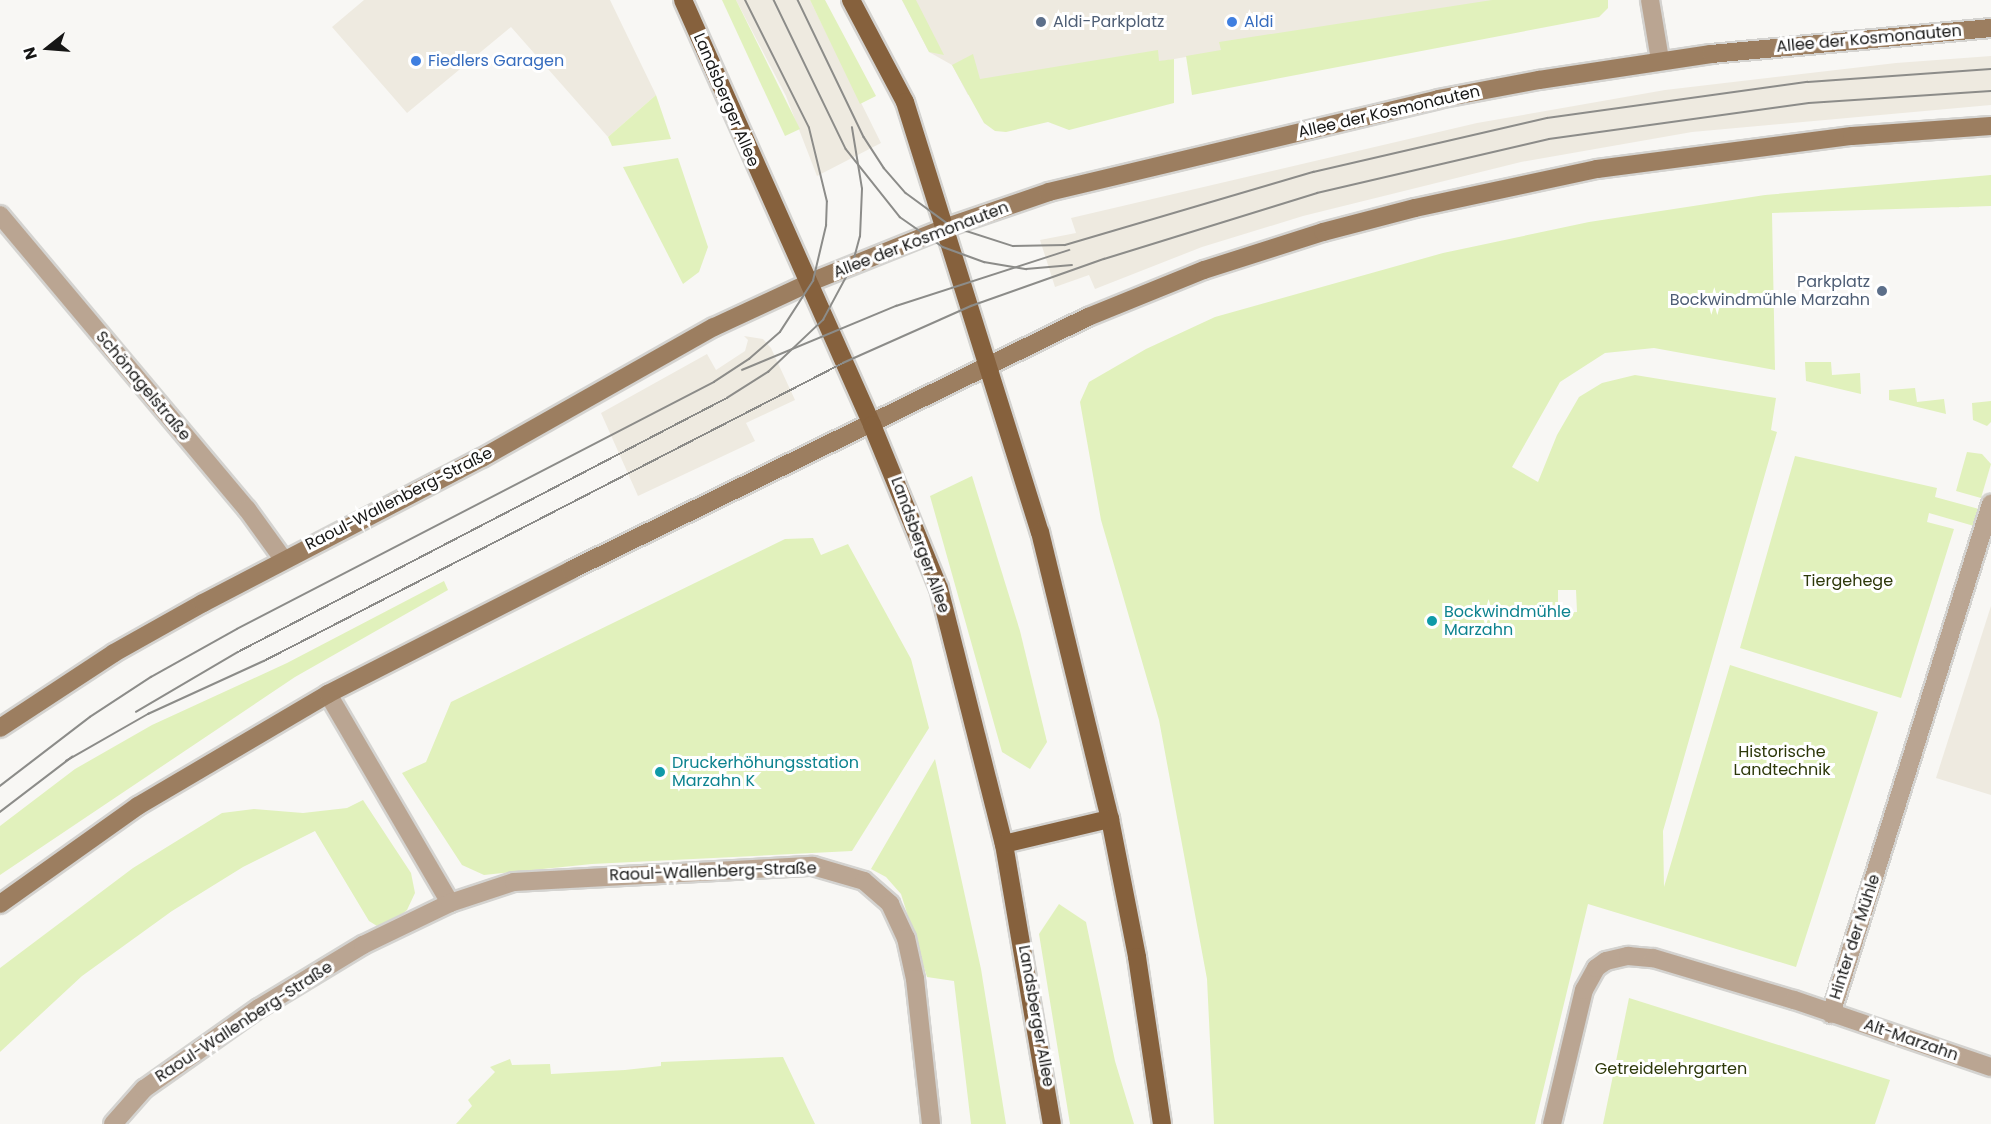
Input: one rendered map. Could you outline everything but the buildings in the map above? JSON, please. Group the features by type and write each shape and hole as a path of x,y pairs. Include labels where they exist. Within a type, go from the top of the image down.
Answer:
{"main road":[{"name":"Landsberger Allee","path":"682,0 806,284 872,425 939,588 1004,844 1052,1124"},
{"path":"851,0 905,102 947,227 1040,532 1110,819 1137,957 1162,1124"},
{"name":"Allee der Kosmonauten","path":"806,284 947,227 1048,192 1373,115 1659,60 1991,28"},
{"path":"0,904 138,806 328,694 571,570 990,368 1090,316 1204,270 1323,232 1416,208 1597,169 1706,152 1852,136 1991,126"},
{"name":"Raoul-Wallenberg-Straße","path":"0,728 114,653 283,559 482,458 714,327 806,284"},
{"path":"1004,844 1110,819"}],"street":[{"path":"1650,0 1659,60"},
{"name":"Schönagelstraße","path":"0,215 247,509 283,559"},
{"name":"Hinter der Mühle","path":"1552,1124 1584,990 1596,968 1606,961 1628,956 1653,958 1831,1014 1991,504"},
{"path":"328,694 450,903"},
{"name":"Raoul-Wallenberg-Straße","path":"113,1124 144,1089 260,1008 363,945 450,903 514,882 813,866 864,881 890,904 906,938 915,979 931,1124"},
{"name":"Alt-Marzahn","path":"1831,1014 1991,1067"}],"shaded area":[{"name":"Fiedlers Garagen","path":"364,0 610,0 656,95 608,137 511,27 407,113 332,27"},
{"path":"736,0 810,0 881,143 817,176 786,96"},
{"path":"902,0 1512,0 968,95 952,65 929,52"},
{"path":"1991,56 1991,105 1692,132 1521,162 1303,216 1202,247 1095,289 1089,275 1055,287 1040,240 1076,233 1071,218 1477,123 1665,90 1896,63"},
{"path":"744,336 763,339 771,348 795,400 746,423 755,441 638,496 601,413 707,354 716,370 745,351 748,340"},
{"path":"1991,606 1991,795 1936,778"}],"green space":[{"path":"722,0 736,0 800,129 785,136"},
{"path":"810,0 825,0 876,96 860,104"},
{"path":"902,0 916,0 944,55 929,52"},
{"path":"1492,0 1608,0 1608,8 1599,17 1192,95 1186,56 1221,50 1219,42"},
{"path":"1158,50 1159,61 1174,59 1174,103 1069,130 1048,122 1006,132 995,131 984,123 952,65 973,54 980,79"},
{"path":"656,95 671,139 612,146 608,137"},
{"path":"678,158 708,247 699,272 683,284 623,167"},
{"name":"Historische Landtechnik","path":"1991,175 1991,206 1772,213 1775,370 1654,348 1605,353 1560,382 1512,467 1538,482 1557,435 1579,397 1602,383 1635,375 1776,398 1771,430 1777,432 1663,831 1664,887 1730,665 1878,712 1796,967 1588,904 1535,1124 1214,1124 1207,979 1159,720 1101,520 1080,402 1089,382 1146,349 1215,317 1443,253 1589,222 1765,195","holes":["1558,590 1576,590 1577,612 1558,613"]},
{"path":"1805,362 1831,362 1832,375 1860,373 1861,394 1806,381"},
{"path":"1915,388 1917,402 1944,399 1946,414 1889,400 1889,390"},
{"path":"1991,401 1991,422 1987,426 1973,420 1972,403"},
{"path":"1967,452 1982,454 1991,464 1981,498 1956,491"},
{"name":"Tiergehege","path":"1795,456 1937,488 1935,497 1979,509 1974,526 1929,513 1927,522 1954,529 1901,698 1740,648"},
{"path":"972,476 1020,631 1047,742 1030,769 1002,752 930,496"},
{"path":"813,538 821,555 848,544 911,659 929,728 852,851 592,864 484,875 462,865 402,773 426,762 451,702 785,539"},
{"path":"444,581 448,590 295,677 0,875 0,826 75,769 152,725 287,663"},
{"path":"935,759 981,969 1006,1124 971,1124 954,981 927,977 901,894 886,877 871,869"},
{"path":"363,800 411,873 415,893 407,910 394,921 377,926 369,921 315,831 243,867 172,911 82,976 0,1052 0,968 133,868 222,813 254,809 303,813 347,808"},
{"path":"1059,904 1086,922 1115,1061 1134,1124 1070,1124 1039,934"},
{"name":"Getreidelehrgarten","path":"1629,998 1890,1080 1875,1124 1603,1124"},
{"path":"783,1057 815,1124 456,1124 472,1106 468,1100 495,1072 490,1067 510,1059 512,1065 550,1064 551,1074 625,1070 661,1066 661,1062"}],"tram line":[{"path":"0,786 90,717 151,677 237,629 714,382 749,359 780,332 813,281 826,226 827,202 809,128 745,0"},
{"path":"774,0 846,149 900,217 943,247 984,262 1026,269 1072,265"},
{"path":"798,0 864,137 884,168 906,193 951,226 1013,246 1065,245 1313,172 1547,118 1808,82 1991,69"},
{"path":"66,761 148,714 264,661 843,363 971,306 1104,259 1317,193 1549,139 1809,103 1991,91"},
{"path":"136,712 238,652 727,398 768,372 823,320 852,266 860,237 862,189 852,128"},
{"path":"742,370 896,306 1069,250"},
{"path":"0,812 72,757"}],"place":[{"name":"Aldi-Parkplatz","path":"1041,22"},
{"name":"Aldi","path":"1232,22"},
{"name":"Fiedlers Garagen","path":"416,61"},
{"name":"Parkplatz Bockwindmühle Marzahn","path":"1882,291"},
{"name":"Bockwindmühle Marzahn","path":"1432,621"},
{"name":"Druckerhöhungsstation Marzahn K","path":"660,772"}]}
